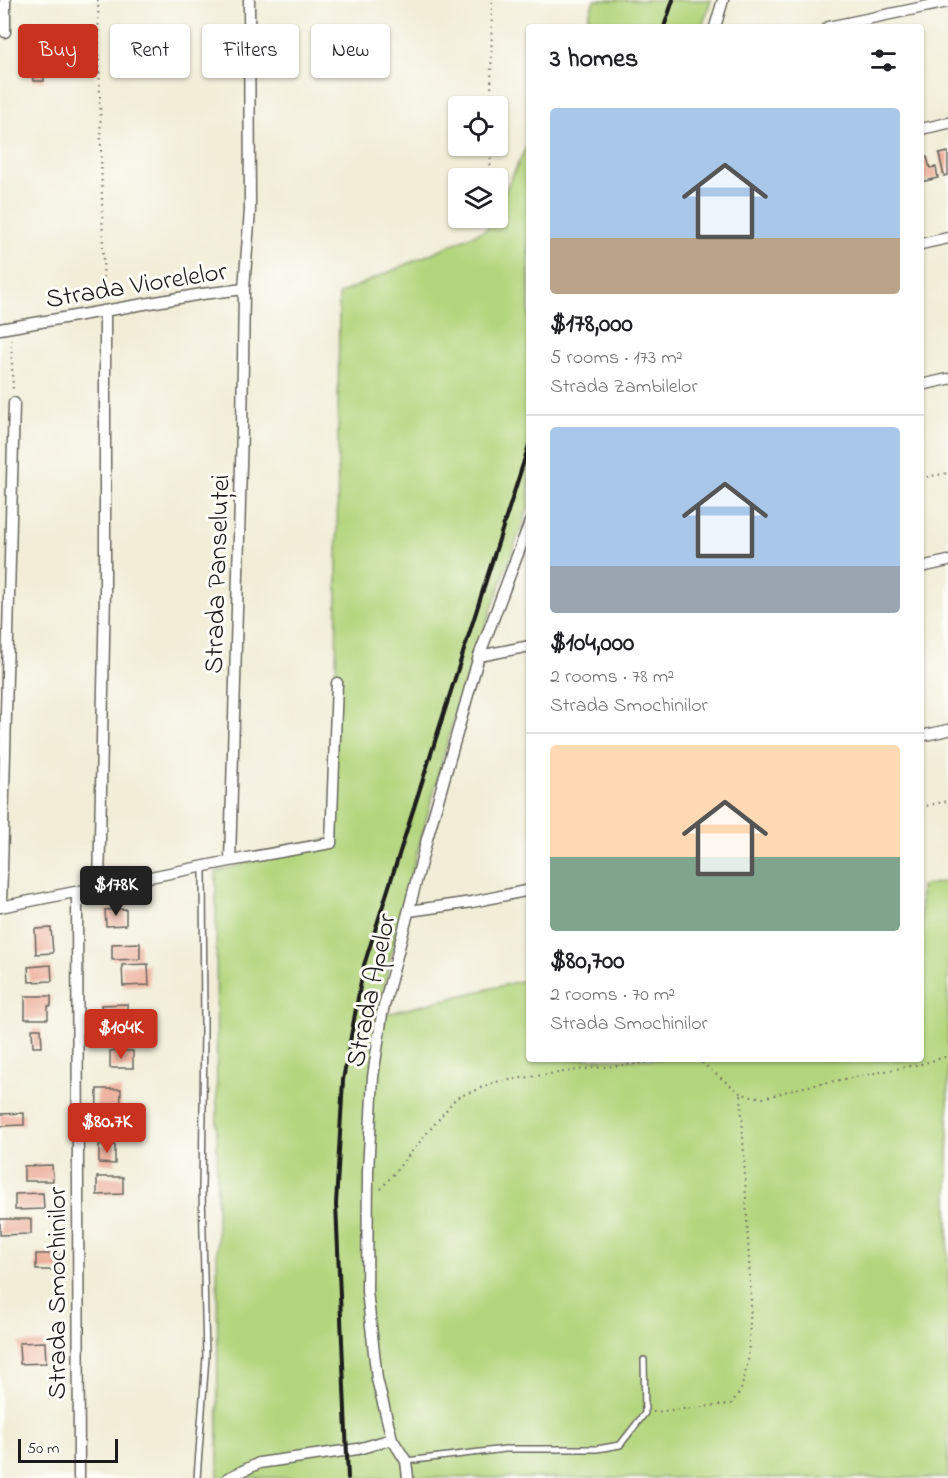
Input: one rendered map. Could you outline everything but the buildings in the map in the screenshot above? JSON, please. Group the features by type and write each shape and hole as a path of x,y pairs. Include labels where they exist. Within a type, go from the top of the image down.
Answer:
{"street":[{"path":"5,0 5,32"},
{"name":"Strada Panseluței","path":"230,861 244,289 249,210 249,0"},
{"path":"716,24 723,0"},
{"path":"842,24 948,2"},
{"path":"924,128 948,123"},
{"path":"924,243 948,238"},
{"name":"Strada Viorelelor","path":"5,328 202,294 244,289"},
{"path":"99,888 105,591 105,311"},
{"path":"924,384 948,379"},
{"path":"14,403 1,907 331,843 337,683"},
{"name":"Strada Apelor","path":"408,1478 406,1461 392,1439 377,1379 367,1291 368,1170 373,1077 382,1014 479,656 526,533"},
{"path":"924,566 948,561"},
{"path":"479,656 526,647"},
{"path":"924,735 948,730"},
{"path":"409,911 472,902 526,891"},
{"name":"Strada Smochinilor","path":"77,892 79,1478"},
{"path":"228,1478 260,1463 358,1449 392,1439"}],"lane":[{"path":"197,1478 206,1357 202,1191 204,868"},
{"path":"406,1461 505,1449 597,1449 620,1445 645,1413 644,1360"}],"path":[{"path":"98,0 105,311"},
{"path":"491,96 492,0"},
{"path":"5,328 14,403"},
{"path":"924,477 948,472"},
{"path":"924,806 948,801"},
{"path":"701,1062 741,1094 764,1098 794,1089 921,1064 948,1056"},
{"path":"368,1203 456,1098 495,1082 653,1062"},
{"path":"645,1413 731,1404 741,1390 748,1362 751,1302 741,1094"}],"green space":[{"path":"594,0 711,0 703,24 586,24"},
{"path":"526,147 526,514 459,699 398,923 378,1016 526,980 526,1062 924,1062 924,885 948,881 948,1478 218,1478 216,872 335,837 339,294 487,229 508,228 508,185"}],"railway":[{"path":"665,24 673,0"},
{"path":"348,1478 336,1204 343,1080 364,965 526,455"}]}
